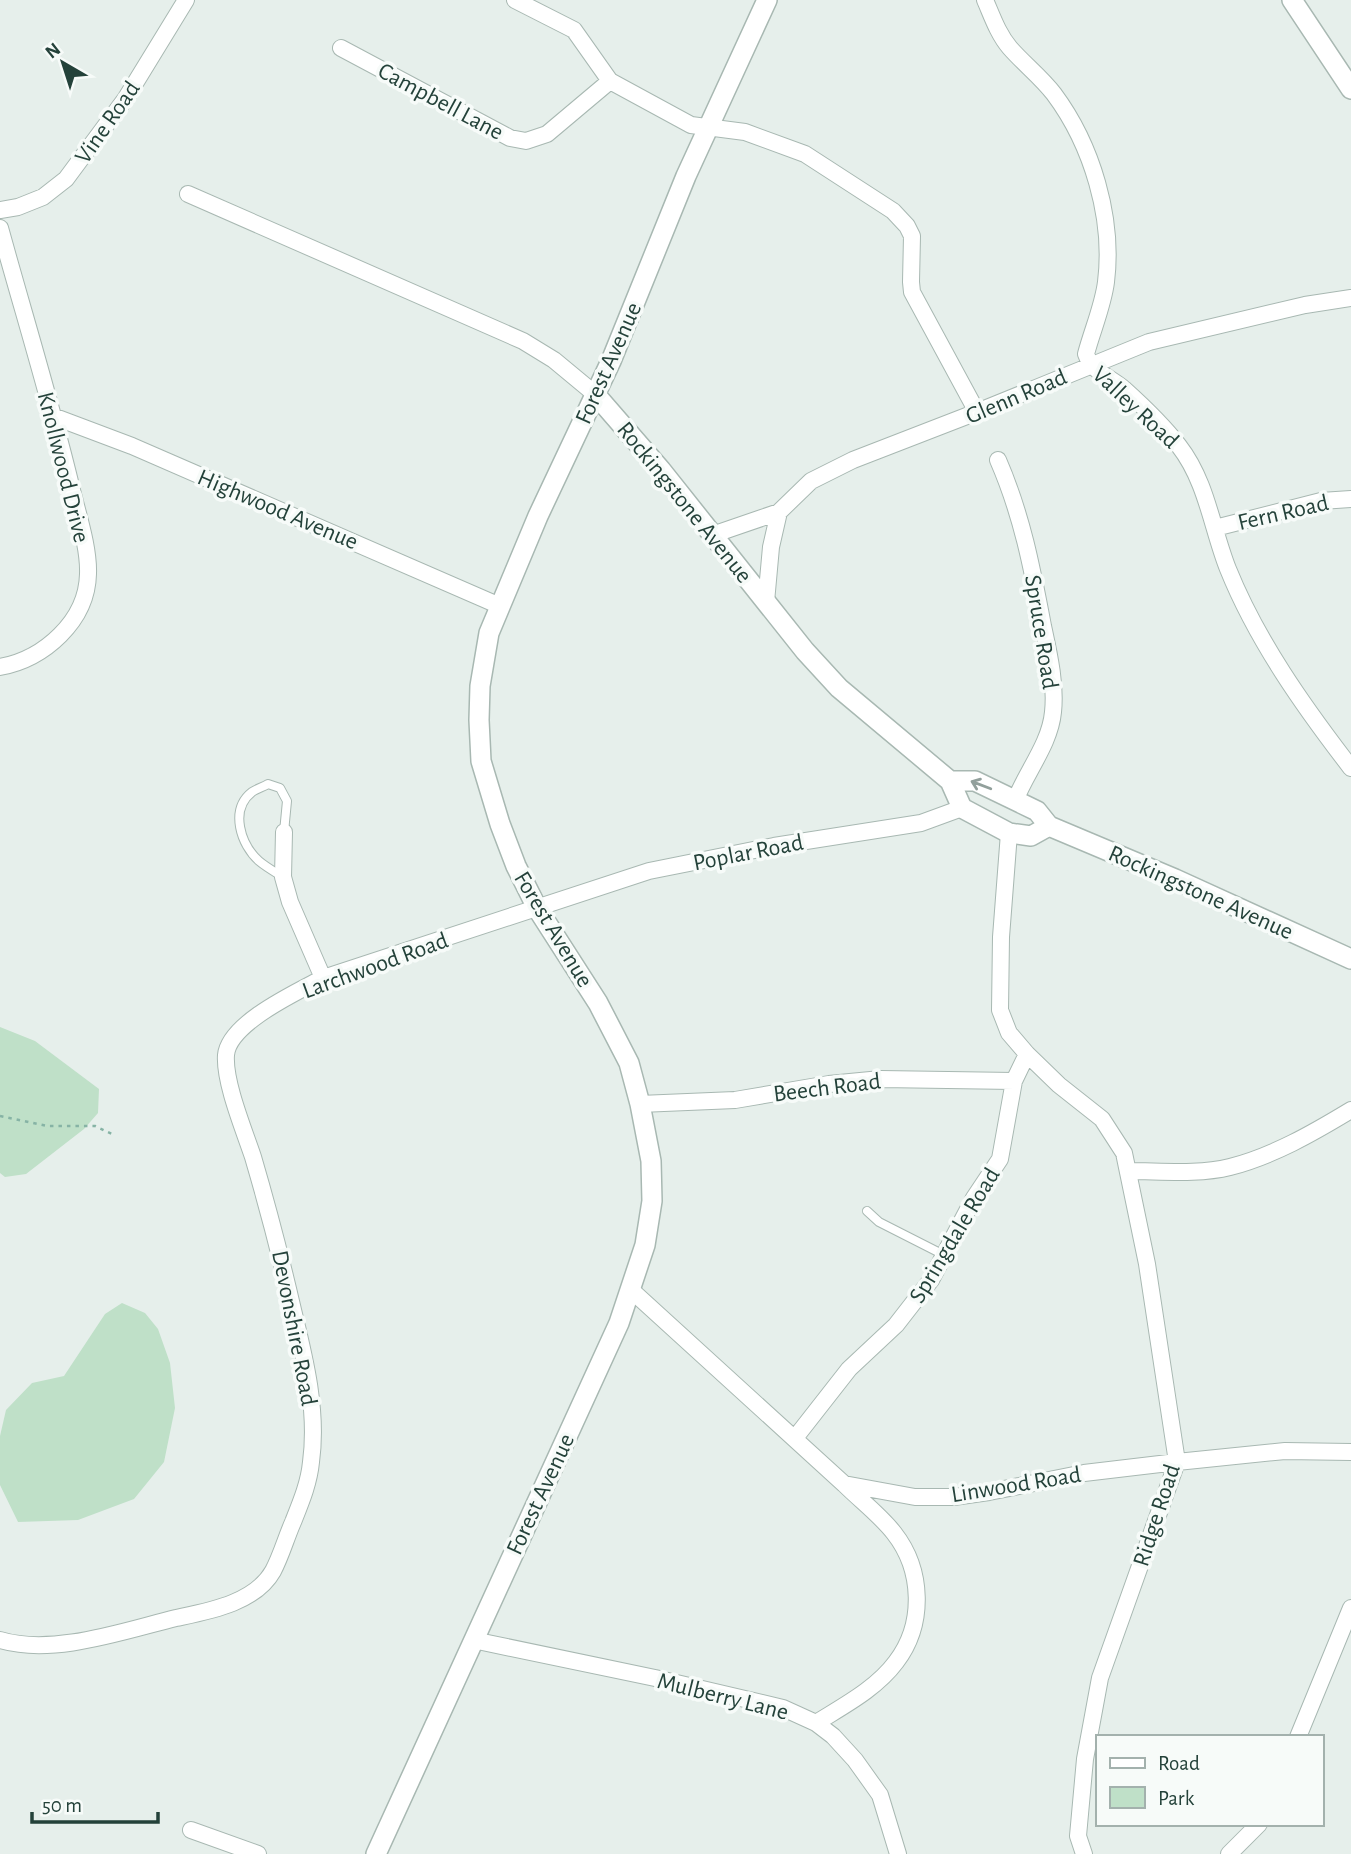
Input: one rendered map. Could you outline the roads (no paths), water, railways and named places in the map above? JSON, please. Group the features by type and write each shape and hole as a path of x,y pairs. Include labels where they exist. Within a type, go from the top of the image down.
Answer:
{"street":[{"name":"Vine Road","path":"0,211 43,197 66,179 126,98 186,0"},
{"path":"515,0 574,30 610,81 691,125 745,132 805,154 893,211 912,236 912,292 977,412"},
{"name":"Forest Avenue","path":"376,1854 619,1324 645,1245 652,1201 651,1161 629,1063 598,1003 537,908 516,866 481,761 480,687 489,633 538,516 595,394 709,127 767,0"},
{"name":"Valley Road","path":"985,0 1008,46 1048,87 1072,117 1097,180 1105,227 1106,284 1086,354 1089,365 1121,387 1163,426 1182,449 1201,487 1227,568 1245,607 1304,706 1351,768"},
{"path":"1292,0 1351,89"},
{"name":"Campbell Lane","path":"341,48 510,138 526,141 548,134 610,81"},
{"name":"Rockingstone Avenue","path":"188,194 523,341 554,360 595,394 661,470 805,651 839,688 950,781 962,808"},
{"name":"Knollwood Drive","path":"0,228 55,417 83,539 88,573 82,604 48,647 18,664 0,667"},
{"name":"Glenn Road","path":"712,535 779,512 811,481 853,460 1149,342 1305,305 1351,298"},
{"name":"Highwood Avenue","path":"55,417 132,446 500,606"},
{"name":"Spruce Road","path":"998,460 1014,498 1029,551 1051,667 1054,713 1042,747 1015,801"},
{"name":"Fern Road","path":"1215,528 1321,501 1351,499"},
{"path":"766,602 771,547 779,512"},
{"name":"Rockingstone Avenue","path":"950,781 975,781 1037,811 1049,826 1175,879 1351,959"},
{"path":"962,808 1009,833 1031,836 1049,826"},
{"name":"Poplar Road","path":"537,908 649,871 774,846 921,823 962,808"},
{"path":"284,832 283,877 290,902 323,978"},
{"path":"1009,833 1001,937 1000,1010 1009,1033 1027,1054"},
{"name":"Larchwood Road","path":"229,1046 236,1033 275,1004 323,978 537,908"},
{"name":"Devonshire Road","path":"0,1640 39,1647 190,1615 236,1602 258,1588 272,1573 307,1486 312,1460 313,1423 304,1357 274,1227 231,1085 226,1055 229,1046"},
{"name":"Springdale Road","path":"795,1438 849,1369 896,1325 931,1280 974,1198 1000,1158 1014,1081 1027,1054"},
{"name":"Ridge Road","path":"1027,1054 1059,1085 1102,1119 1124,1153 1147,1264 1177,1462 1100,1678 1085,1759 1078,1836 1084,1854"},
{"name":"Beech Road","path":"640,1104 735,1100 829,1084 881,1079 1014,1081"},
{"path":"1128,1171 1186,1172 1228,1168 1264,1156 1301,1139 1351,1110"},
{"path":"630,1289 795,1438 894,1532 910,1560 916,1583 918,1609 908,1641 897,1662 859,1696 816,1723"},
{"name":"Linwood Road","path":"844,1484 915,1497 954,1497 1084,1473 1177,1462 1285,1451 1351,1452"},
{"path":"1299,1735 1351,1608"},
{"name":"Mulberry Lane","path":"473,1640 783,1708 816,1723 855,1759 880,1794 898,1854"},
{"path":"1229,1854 1257,1826"},
{"path":"191,1830 258,1854"}],"lane":[{"path":"283,877 260,862 246,847 239,828 242,807 251,792 268,784 279,788 287,802 284,832"},
{"path":"867,1211 879,1222 944,1255"}]}
